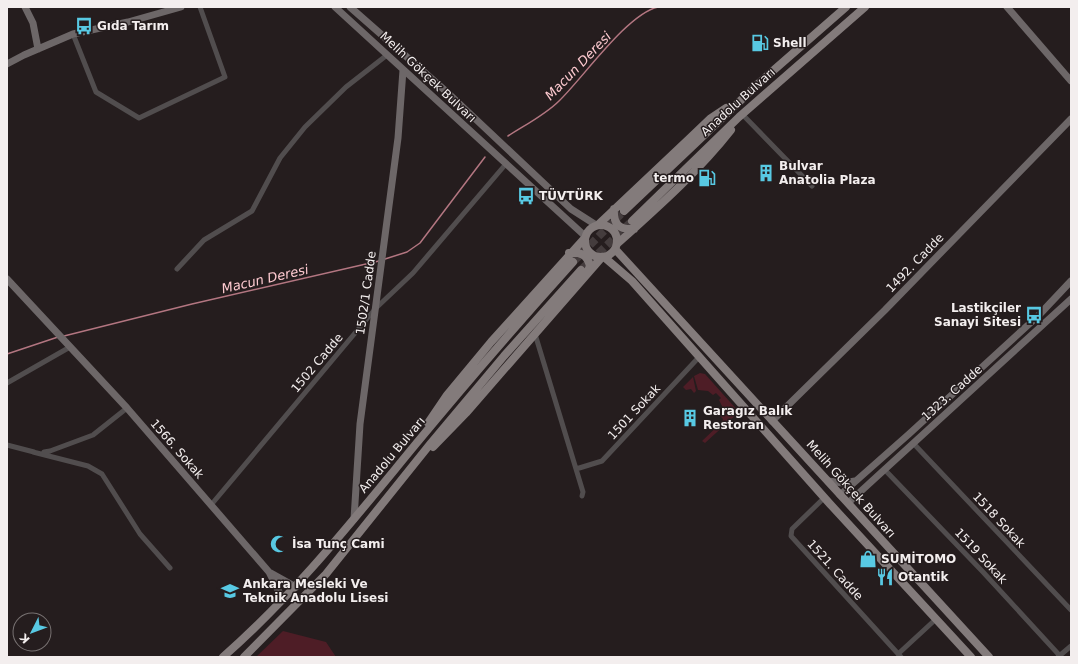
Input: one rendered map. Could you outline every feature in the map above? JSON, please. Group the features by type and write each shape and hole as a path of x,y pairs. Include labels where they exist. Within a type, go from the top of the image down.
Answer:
{"main road":[{"name":"Anadolu Bulvarı","path":"624,211 746,94 846,7"},
{"name":"Anadolu Bulvarı","path":"616,246 633,225 740,116 865,7"},
{"path":"416,445 447,395 495,337 585,237 587,231 598,224 711,118 746,94"},
{"path":"614,209 614,218 616,224 620,228 633,225"},
{"path":"585,237 589,252 597,257 608,256 616,246 616,234 604,224 598,224"},
{"name":"Melih Gökçek Bulvarı","path":"616,246 772,421 989,657"},
{"path":"420,457 441,440 535,334 590,266 586,256 581,253 569,253"},
{"path":"584,273 603,257"},
{"name":"Melih Gökçek Bulvarı","path":"603,257 632,281 838,512 971,657"},
{"name":"Anadolu Bulvarı","path":"223,657 247,636 296,587 506,338 573,262"},
{"name":"Anadolu Bulvarı","path":"244,657 326,574 420,457 518,340 584,273"},
{"path":"828,500 840,495"},
{"path":"838,512 848,503"}],"street":[{"path":"25,7 33,23 38,49"},
{"path":"7,64 73,34 128,22 181,7"},
{"path":"73,34 96,92 139,118 225,77 200,7"},
{"name":"Melih Gökçek Bulvarı","path":"335,7 585,237"},
{"name":"Melih Gökçek Bulvarı","path":"350,7 449,94 571,209 598,224"},
{"path":"1007,7 1071,81"},
{"path":"177,269 204,240 252,211 280,158 305,127 346,87 387,55"},
{"name":"1502/1 Cadde","path":"354,519 360,424 398,138 403,70"},
{"path":"740,116 812,186"},
{"name":"1492. Cadde","path":"772,421 885,310 1071,119"},
{"path":"505,165 515,156"},
{"name":"1502 Cadde","path":"211,505 376,308 413,273 505,165"},
{"name":"1566. Sokak","path":"7,279 127,408 269,572"},
{"path":"840,495 1070,284"},
{"name":"1323. Cadde","path":"848,503 1071,299"},
{"path":"1043,310 1050,318"},
{"path":"535,334 576,469 582,496"},
{"path":"7,382 68,345"},
{"name":"1501 Sokak","path":"576,469 602,461 700,356"},
{"path":"33,452 50,451 93,435 127,408"},
{"name":"1518 Sokak","path":"913,443 1071,610"},
{"path":"7,445 88,466 102,474 140,534 170,568"},
{"name":"1519 Sokak","path":"884,469 983,572 1059,657"},
{"path":"828,481 843,483 855,481"},
{"name":"1521. Cadde","path":"828,500 792,529 791,536 900,656"},
{"path":"269,572 296,587"},
{"path":"269,572 283,600"},
{"path":"900,656 936,618"},
{"path":"1059,657 1071,646"}],"shaded area":[{"path":"700,373 705,374 739,412 705,443 702,441 722,422 723,419 719,415 723,408 719,400 721,398 716,393 713,395 708,391 698,390 694,376"},
{"path":"693,377 696,391 694,393 691,389 686,390 683,387"},
{"path":"283,631 326,642 336,657 256,657"}],"waterway":[{"name":"Macun Deresi","path":"508,136 541,115 559,101 619,34 633,21 646,12 658,7"},
{"name":"Macun Deresi","path":"385,259 407,252 420,243 485,157"},
{"name":"Macun Deresi","path":"64,336 192,304 379,261"},
{"name":"Macun Deresi","path":"7,354 58,337"}],"tunnel":[{"path":"573,262 624,211"},
{"path":"581,270 632,221"}],"place":[{"name":"Gıda Tarım","path":"84,26"},
{"name":"Shell","path":"760,43"},
{"name":"Bulvar Anatolia Plaza","path":"766,173"},
{"name":"termo","path":"707,178"},
{"name":"TÜVTÜRK","path":"526,196"},
{"name":"Lastikçiler Sanayi Sitesi","path":"1034,315"},
{"name":"Garagız Balık Restoran","path":"690,418"},
{"name":"İsa Tunç Cami","path":"279,544"},
{"name":"SUMİTOMO","path":"868,559"},
{"name":"Otantik","path":"885,577"},
{"name":"Ankara Mesleki Ve Teknik Anadolu Lisesi","path":"230,591"}]}
